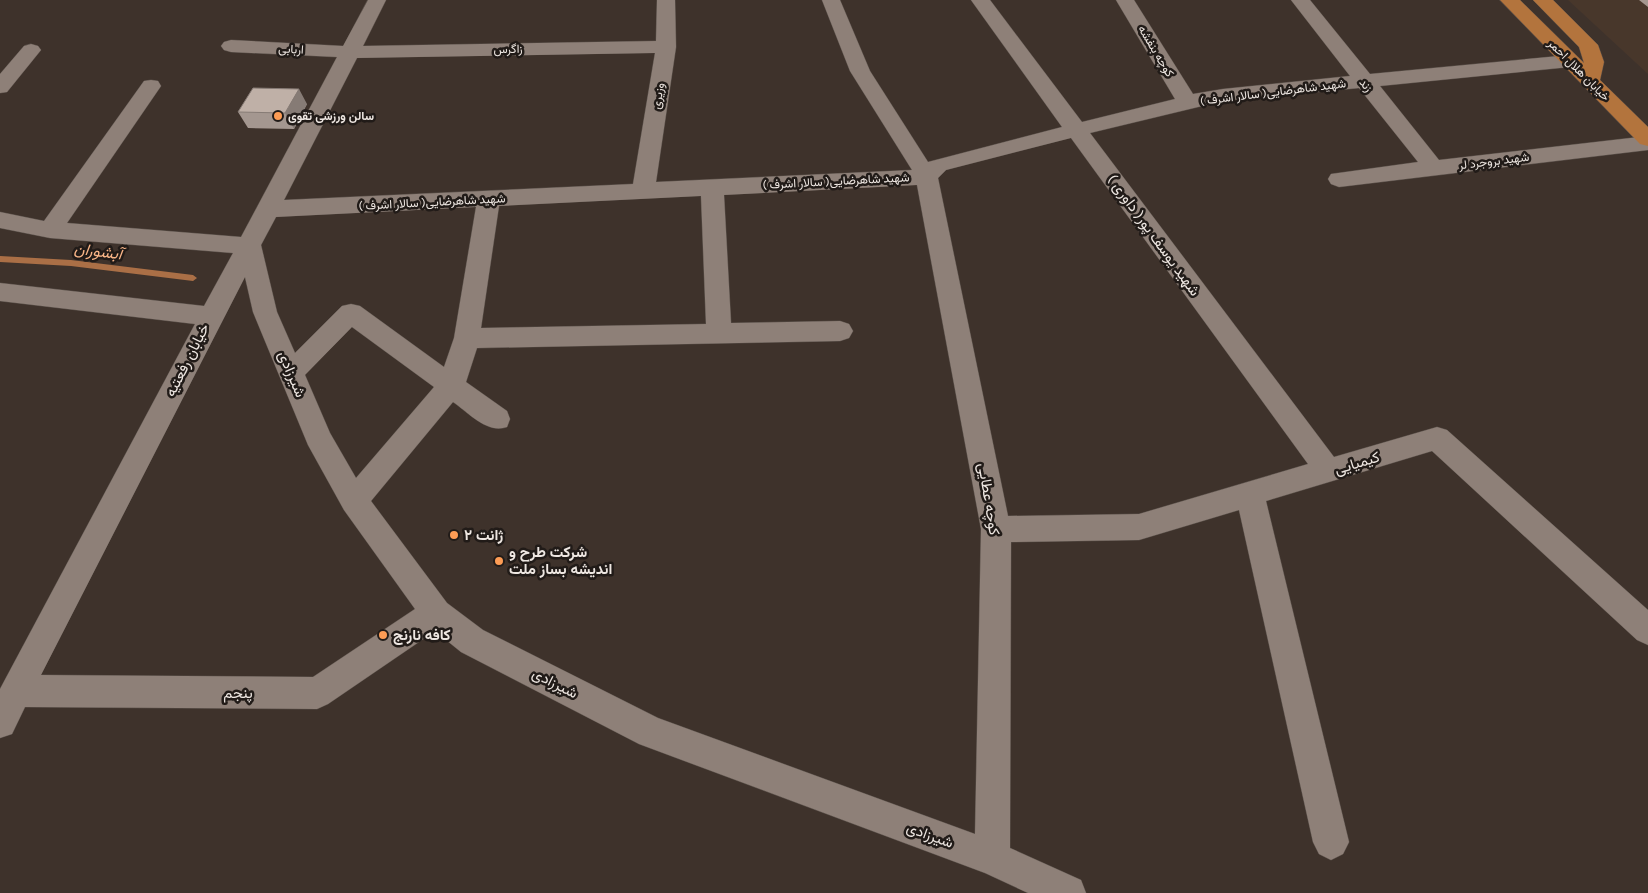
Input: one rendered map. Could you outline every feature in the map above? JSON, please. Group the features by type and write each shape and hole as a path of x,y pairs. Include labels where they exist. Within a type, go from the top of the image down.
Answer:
{"main road":[{"name":"خیابان هلال احمر","path":"1509,0 1648,139"},
{"path":"1542,0 1588,45 1594,62 1590,80"}],"street":[{"name":"خیابان رفعتیه","path":"0,722 210,316 250,246 377,0"},
{"name":"وزیری","path":"643,192 666,47 666,0"},
{"path":"831,0 860,71 926,176"},
{"name":"شهید یوسف پور( داوری )","path":"980,0 1329,471"},
{"name":"کوچه بنفشه","path":"1125,0 1187,102"},
{"name":"زند","path":"1300,0 1434,168"},
{"name":"اربابی","path":"231,46 350,52"},
{"name":"زاگرس","path":"350,52 666,47"},
{"path":"0,88 31,50"},
{"name":"شهید شاهرضایی( سالار اشرف )","path":"268,209 643,192 926,176 938,165 1187,102 1223,95 1570,61"},
{"path":"50,230 151,86"},
{"name":"شهید بروجرد لر","path":"1339,179 1648,144"},
{"name":"کوچه عطایی","path":"926,176 996,529 992,858"},
{"path":"712,188 719,334"},
{"path":"354,501 451,386 467,338 488,199"},
{"path":"0,220 50,230 250,246"},
{"name":"شیرزادی","path":"250,246 266,312 318,437 354,501 436,613 472,641 651,732 992,858 1068,893"},
{"path":"0,292 210,316"},
{"path":"292,372 351,314 497,419"},
{"path":"467,338 840,332"},
{"name":"کیمیایی","path":"996,529 1138,527 1438,438 1648,630"},
{"path":"1250,495 1330,842"},
{"name":"پنجم","path":"16,691 317,693 436,613"}],"shaded area":[{"path":"1568,0 1648,0 1648,74"}],"building":[{"path":"253,88 299,89 285,113 238,112"}],"waterway":[{"name":"آبشوران","path":"0,259 71,263 193,278"}],"place":[{"name":"سالن ورزشی تقوی","path":"278,116"},
{"name":"ژانت ۲","path":"454,535"},
{"name":"شرکت طرح و اندیشه بساز ملت","path":"499,561"},
{"name":"کافه نارنج","path":"383,635"}]}
